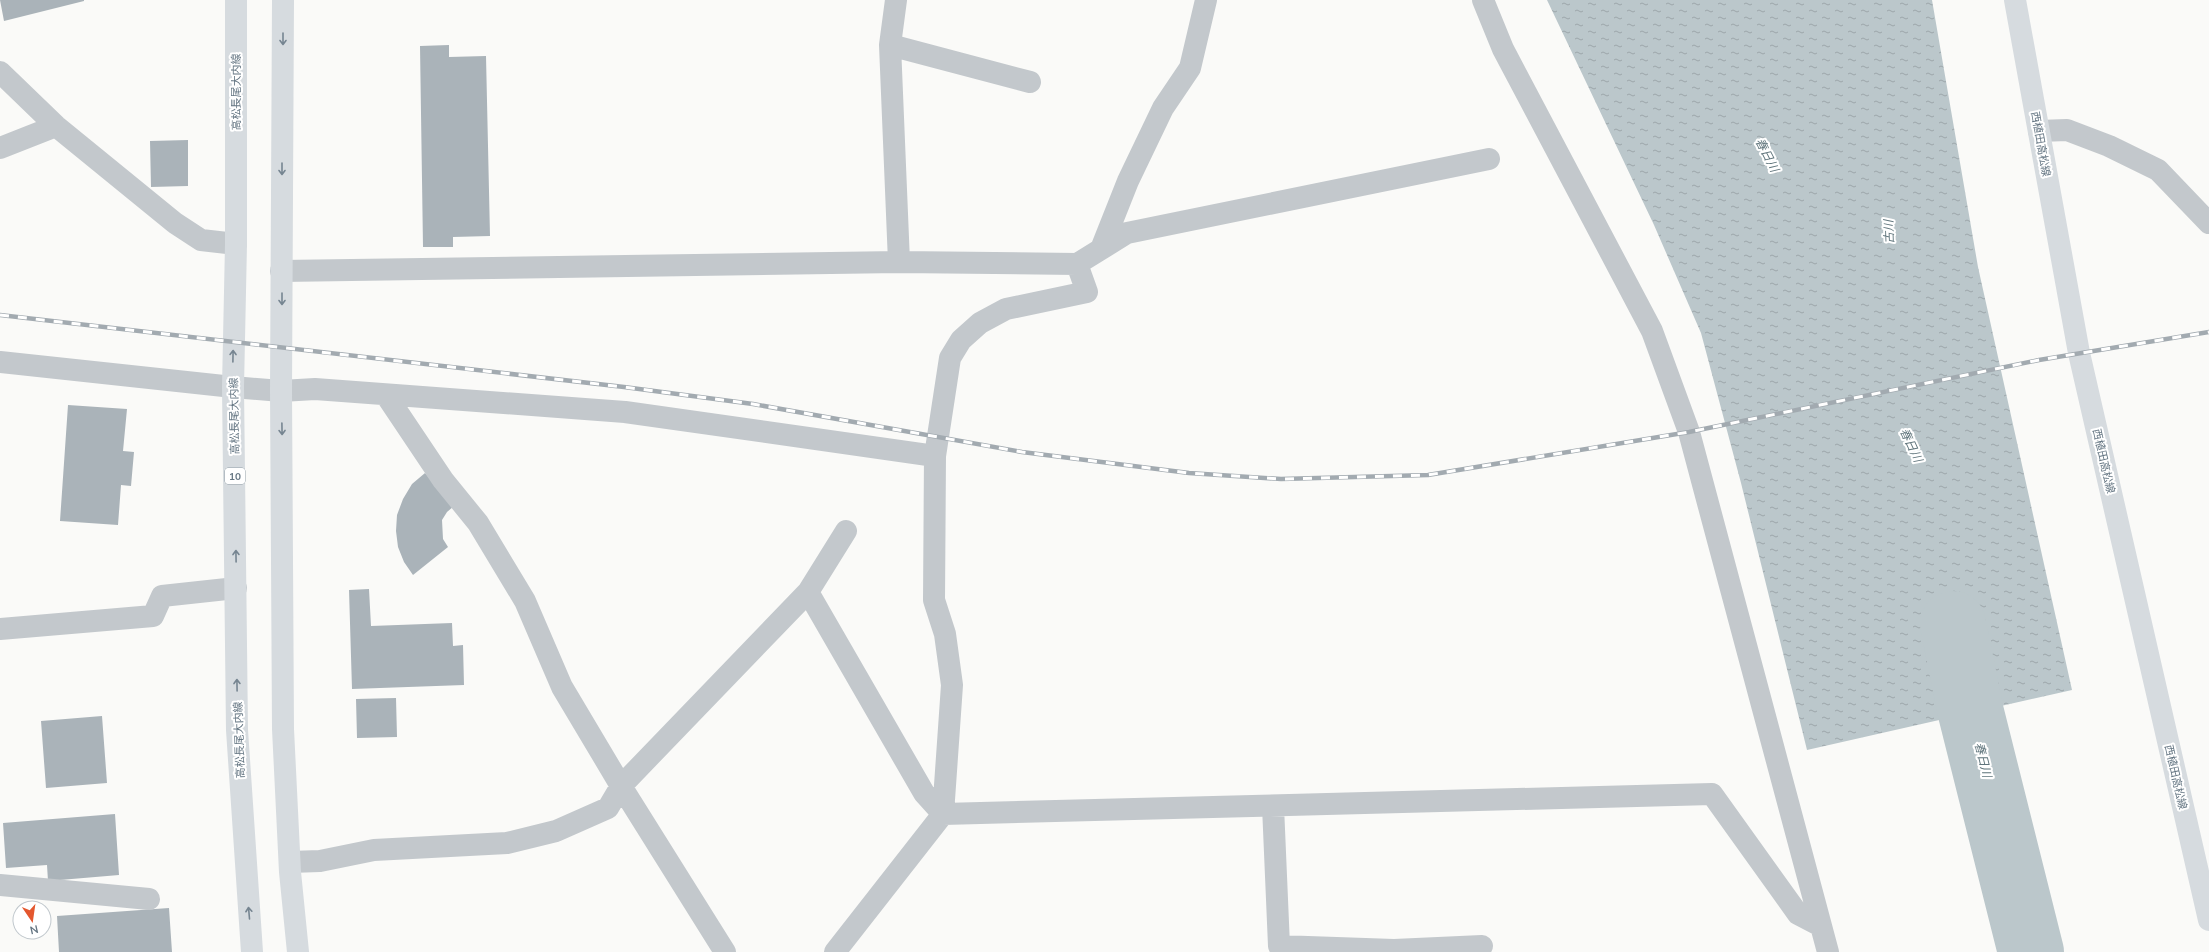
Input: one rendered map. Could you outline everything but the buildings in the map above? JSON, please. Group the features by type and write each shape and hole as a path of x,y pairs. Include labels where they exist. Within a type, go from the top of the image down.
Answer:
{"main road":[{"name":"高松長尾大内線","path":"236,0 236,244 233,387 237,730 252,952"},
{"path":"284,0 281,390 283,729 290,862 298,952"},
{"name":"西植田高松線","path":"2015,0 2080,352 2209,920"}],"street":[{"path":"896,0 890,45 899,262"},
{"path":"1101,249 1128,181 1163,108 1190,68 1206,0"},
{"path":"1483,0 1503,49 1652,331 1689,432 1828,952"},
{"path":"890,45 1030,82"},
{"path":"0,72 56,126 175,223 201,240 236,244"},
{"path":"0,148 56,126"},
{"path":"2039,131 2068,130 2109,146 2158,170 2209,223"},
{"path":"282,271 899,262 1077,264 1127,233 1490,159"},
{"path":"835,952 943,814 952,685 945,634 934,600 935,456 950,358 961,340 980,323 1006,309 1087,292 1077,264"},
{"path":"0,362 233,387 281,390 316,389 625,412 935,456"},
{"path":"386,395 443,480 478,523 521,594 562,687 621,786 725,952"},
{"path":"290,862 320,861 374,850 507,843 556,831 608,808 621,786 808,592 846,531"},
{"path":"0,628 152,616 162,596 236,588"},
{"path":"808,592 924,793 943,814 1712,794 1798,914 1821,926"},
{"path":"1273,806 1279,946 1394,950 1482,946"},
{"path":"0,886 149,899"}],"water":[{"name":"古川","path":"1547,0 1932,0 1978,267 2072,690 1807,750 1741,483 1701,333 1654,225"}],"waterway":[{"name":"春日川","path":"1953,624 1971,713 2031,952"}],"railway":[{"path":"0,315 624,387 753,404 1022,452 1189,473 1281,479 1428,475 1689,432 2039,360 2209,332"}]}
